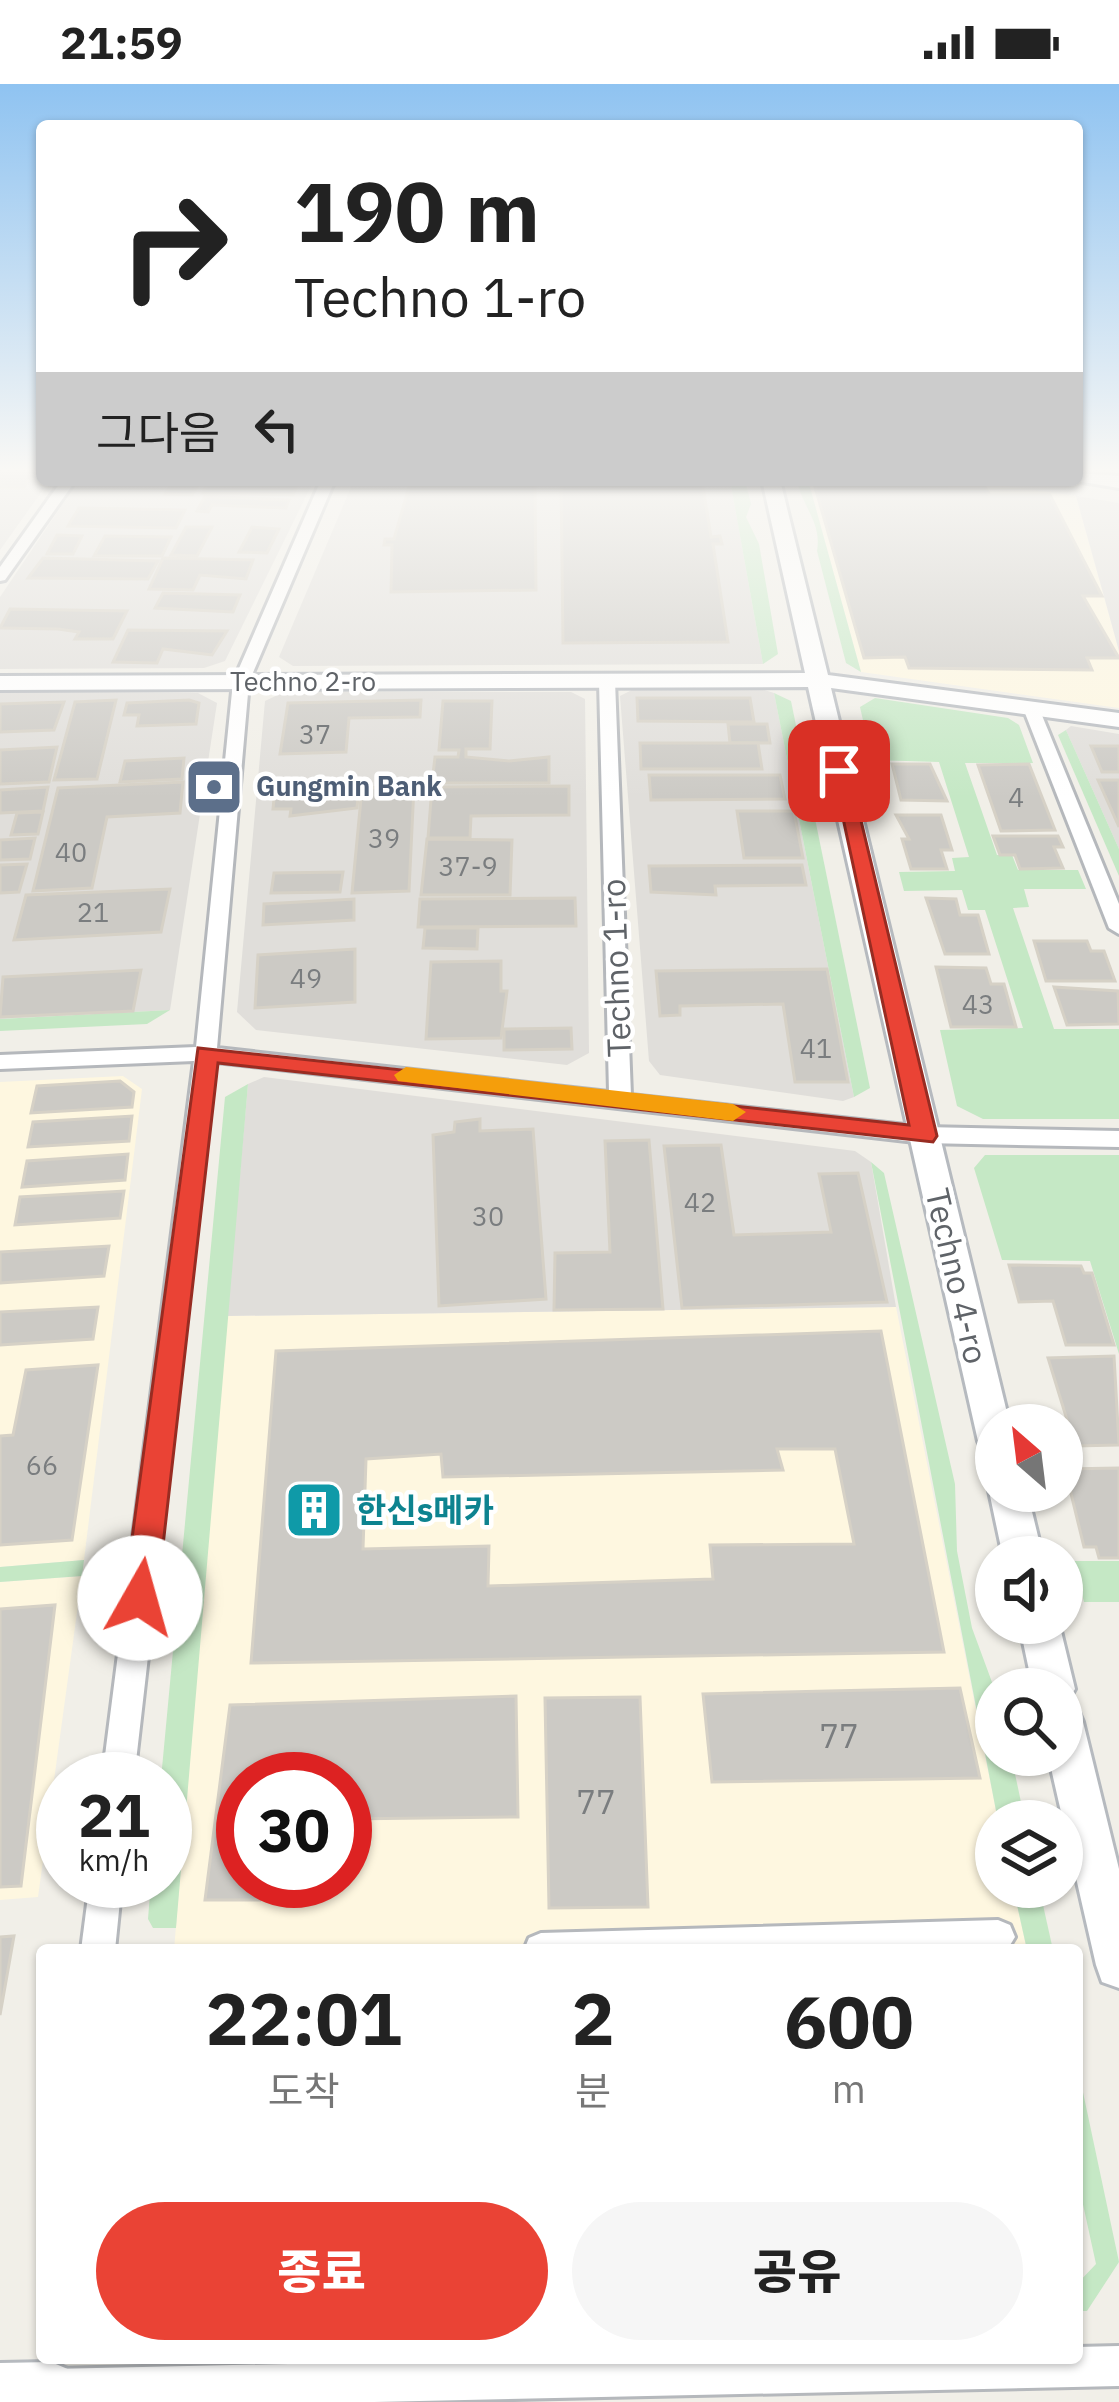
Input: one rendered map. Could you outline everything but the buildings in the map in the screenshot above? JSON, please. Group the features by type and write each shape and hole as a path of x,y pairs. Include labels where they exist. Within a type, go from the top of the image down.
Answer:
{"main road":[{"name":"Techno 4-ro","path":"795,581 987,1404"},
{"name":"Techno 2-ro","path":"0,683 818,680 1119,720"},
{"path":"1075,1776 1119,1965"}],"street":[{"path":"121,1752 206,1054 241,682 284,581"},
{"name":"Techno 1-ro","path":"607,681 620,1099"},
{"path":"1031,708 1119,928"},
{"name":"Techno 1-ro","path":"0,1062 206,1054 924,1136 1119,1139"},
{"path":"99,1944 103,1908"},
{"path":"752,1944 998,1937"},
{"path":"39,2385 546,2380 1119,2366"}],"shaded area":[{"path":"11,581 264,581 225,661 204,668 0,669 0,597"},
{"path":"311,581 748,581 763,664 293,666 279,657"},
{"path":"836,581 1100,581 1119,651 1119,708 861,672"},
{"path":"1100,581 1119,581 1119,651"},
{"path":"761,689 774,693 854,1097 843,1101 660,1075 649,1061 620,696 632,690"},
{"path":"0,692 198,693 217,703 170,1010 0,1019"},
{"path":"284,692 571,692 585,699 589,1053 567,1065 256,1030 237,1012 265,701"},
{"path":"1071,726 1119,734 1119,849 1066,730"},
{"path":"123,1076 142,1089 84,1560 0,1567 0,1082"},
{"path":"264,1077 855,1151 871,1162 896,1307 227,1316 248,1084"},
{"path":"896,1307 975,1705 975,1776 989,1776 994,1800 975,1800 975,1908 1018,1908 1026,1944 175,1944 178,1908 192,1908 191,1752 227,1316"},
{"path":"82,1576 58,1752 36,1752 36,1897 0,1900 0,1582"}],"green space":[{"path":"748,581 765,581 778,654 763,664"},
{"path":"825,581 836,581 861,672 846,663"},
{"path":"774,693 791,701 870,1088 854,1097"},
{"path":"875,698 1008,718 1019,725 1033,763 965,763 997,855 1012,855 1018,870 1078,870 1086,889 1024,889 1029,907 1013,908 1054,1029 1119,1029 1119,1119 983,1119 957,1106 940,1030 1023,1028 985,910 968,910 962,890 904,891 899,872 955,871 952,858 969,857 939,762 872,760 860,707"},
{"path":"1066,730 1119,849 1119,876 1058,735"},
{"path":"170,1010 147,1024 0,1031 0,1019"},
{"path":"248,1084 191,1752 164,1752 225,1097"},
{"path":"985,1155 1119,1155 1119,1354 1090,1261 1002,1260 974,1168"},
{"path":"871,1162 884,1173 955,1484 957,1551 975,1644 987,1668 975,1668 975,1702"},
{"path":"84,1560 82,1576 0,1582 0,1567"},
{"path":"1083,1561 1119,1561 1119,1602 1084,1602"},
{"path":"989,1776 1015,1776 1021,1800 994,1800"},
{"path":"149,1908 178,1908 176,1928 153,1928"},
{"path":"1018,1908 1044,1908 1052,1944 1026,1944"},
{"path":"1083,2092 1119,2262 1083,2311 1083,2278 1096,2264 1083,2204"}],"slow traffic":[{"path":"406,1075 733,1112"}],"place":[{"name":"Gungmin Bank","path":"214,787"},
{"name":"한신s메카","path":"314,1510"}],"route":[{"path":"140,1598 206,1054 924,1136 839,771"}]}
